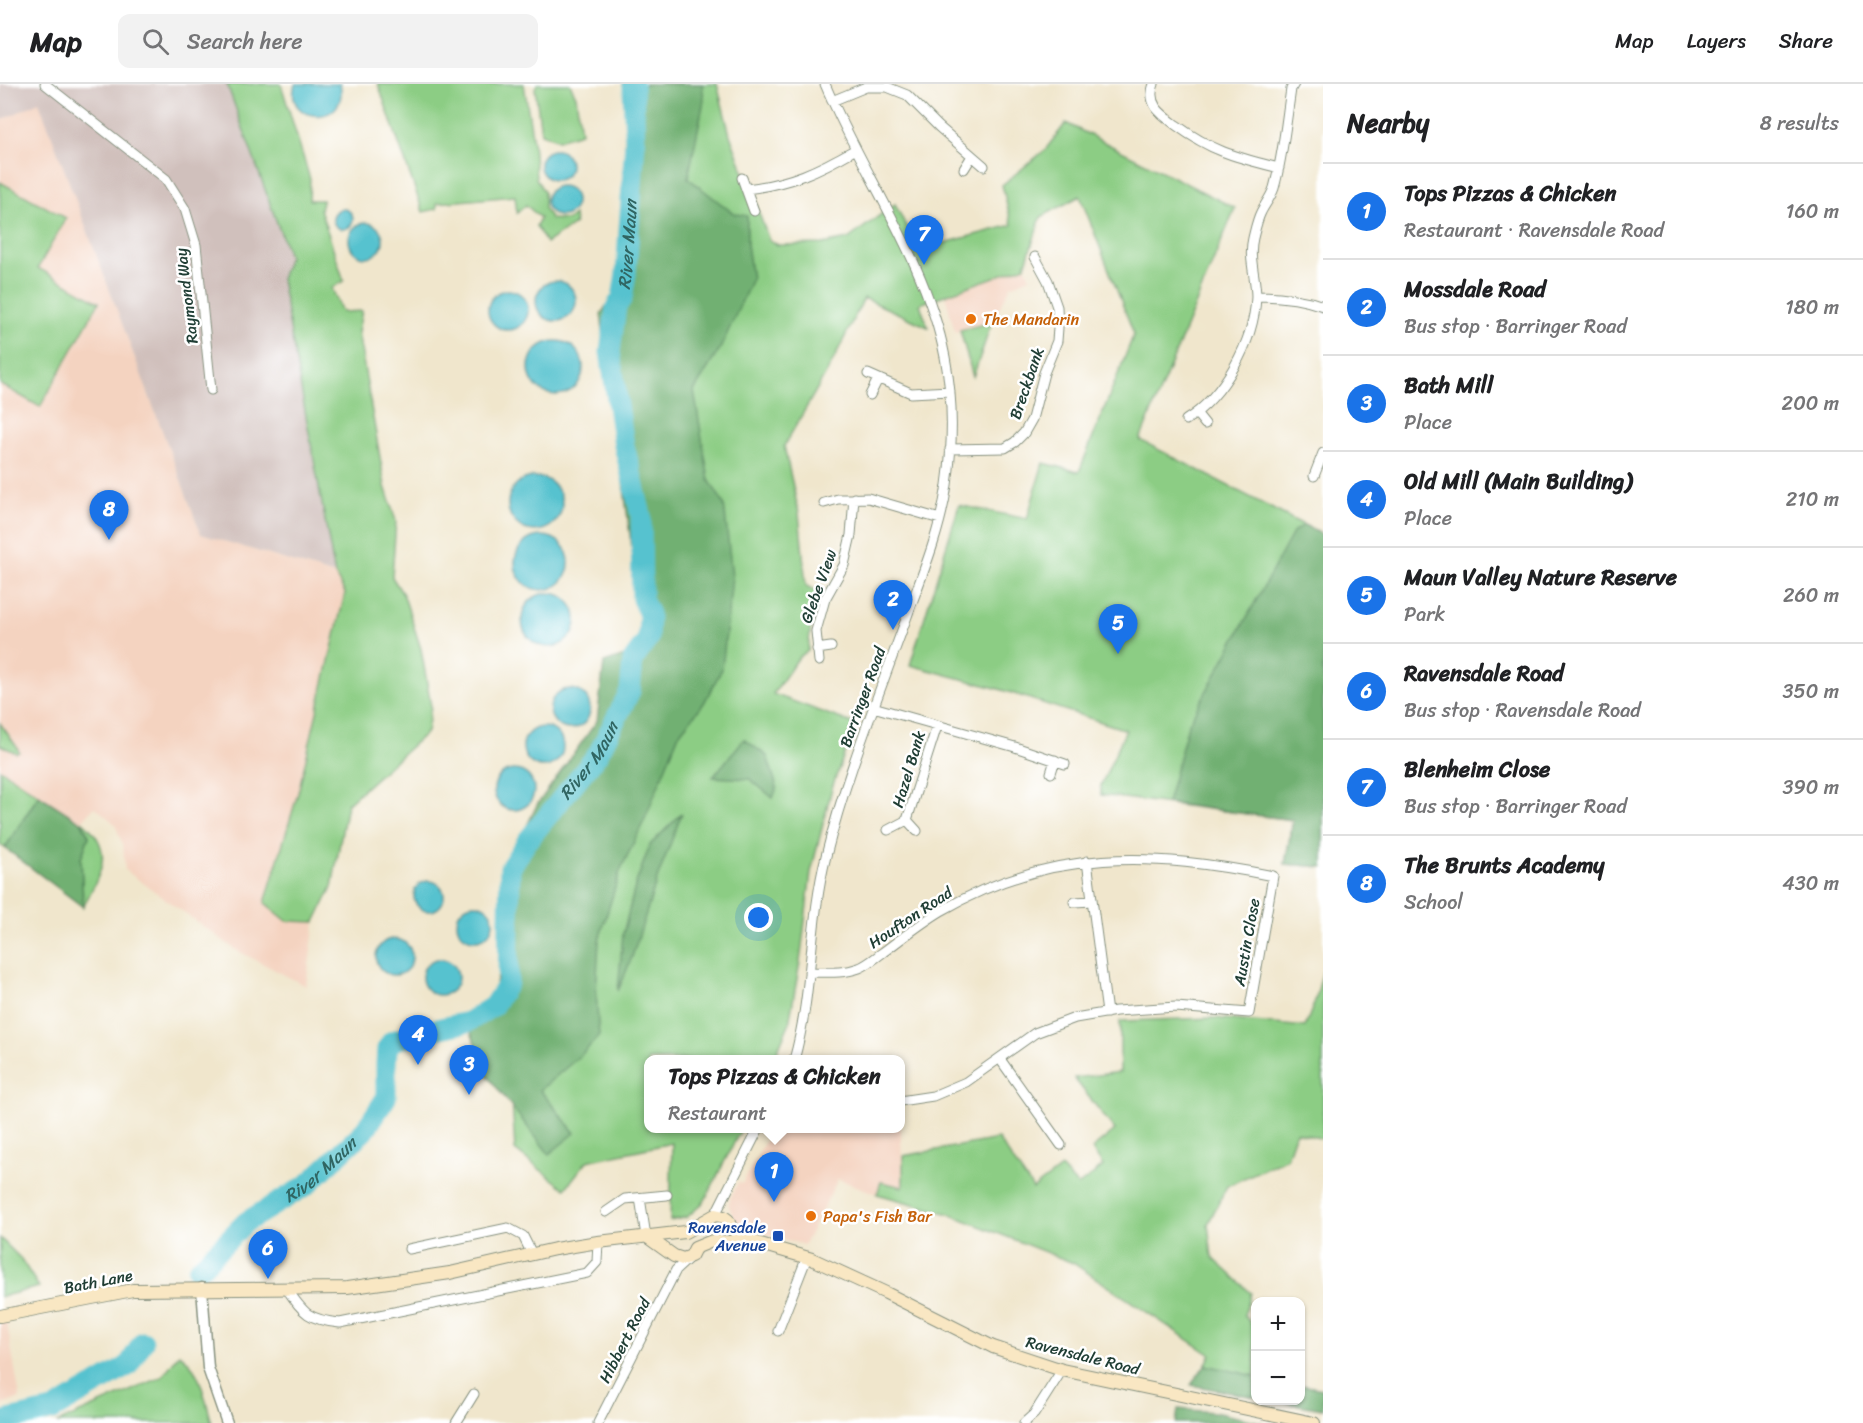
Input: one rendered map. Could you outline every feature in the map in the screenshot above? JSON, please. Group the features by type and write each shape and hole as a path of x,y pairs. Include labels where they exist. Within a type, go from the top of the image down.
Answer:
{"main road":[{"path":"202,1288 347,1288 450,1273 598,1242 680,1232 711,1217"},
{"path":"711,1217 704,1231 712,1241"},
{"name":"Ravensdale Road","path":"711,1217 724,1217 729,1224 757,1243"},
{"path":"725,1240 728,1237 729,1224"},
{"path":"680,1232 692,1236 693,1252"},
{"path":"673,1255 668,1244 680,1232"},
{"path":"646,1236 673,1255"},
{"name":"Ravensdale Road","path":"673,1255 683,1259 712,1241 757,1243 807,1257 886,1293 993,1347 1062,1370 1314,1423"},
{"name":"Bath Lane","path":"0,1316 133,1290 202,1288"}],"street":[{"name":"Raymond Way","path":"45,84 166,179 185,209 196,245 212,390"},
{"name":"Barringer Road","path":"795,1055 802,1024 818,891 826,855 873,707 940,519 947,485 950,449 950,391 934,312 908,251 825,84"},
{"path":"1154,84 1152,98 1155,108 1197,140 1229,155 1279,168"},
{"path":"1186,420 1197,414 1230,374 1240,357 1252,323 1256,296 1251,256 1252,241 1261,212 1273,191 1279,168 1291,89 1294,84"},
{"path":"832,101 866,87 887,87 907,95 939,127 984,166"},
{"path":"746,189 776,186 826,166 856,149"},
{"path":"964,169 972,156"},
{"path":"742,178 754,211"},
{"name":"Breckbank","path":"950,449 1005,448 1016,442 1032,419 1036,398 1057,341 1058,328 1057,307 1048,281 1035,257"},
{"path":"1029,272 1039,268"},
{"path":"1256,296 1280,296 1306,300 1323,306"},
{"path":"868,374 911,393 950,391"},
{"path":"870,395 878,380"},
{"path":"1197,414 1205,424"},
{"path":"1314,476 1323,453"},
{"path":"1309,460 1319,464"},
{"name":"Glebe View","path":"819,661 816,631 825,599 844,565 851,535 854,498"},
{"path":"824,502 868,498 940,519"},
{"name":"Glebe View","path":"817,649 831,647"},
{"path":"873,707 1015,747 1065,764"},
{"name":"Hazel Bank","path":"888,830 907,820 937,726"},
{"path":"1051,773 1055,760"},
{"name":"Hazel Bank","path":"907,820 917,831"},
{"name":"Houfton Road","path":"809,972 839,972 859,968 940,911 992,884 1044,869 1088,861 1135,858 1212,864 1273,876"},
{"path":"905,1100 933,1096 966,1082 1035,1033 1076,1018 1107,1012 1088,861"},
{"name":"Austin Close","path":"1107,1012 1176,1007 1249,1013 1273,876"},
{"path":"1074,902 1092,901"},
{"path":"1000,1059 1061,1145"},
{"path":"711,1217 722,1202 756,1133"},
{"path":"606,1212 625,1199 667,1196"},
{"path":"640,1198 646,1236"},
{"path":"722,1202 729,1224"},
{"path":"409,1249 508,1228 523,1236 532,1254"},
{"path":"287,1289 300,1308 319,1321 340,1323 587,1273 597,1262 598,1242"},
{"name":"Hibbert Road","path":"598,1423 676,1270 693,1252"},
{"path":"673,1255 676,1270"},
{"path":"778,1331 807,1257"},
{"path":"202,1288 208,1368 227,1423"},
{"path":"1024,1423 1034,1414 1062,1370"},
{"path":"456,1423 474,1394"}],"shaded area":[{"path":"0,84 227,84 289,256 281,279 335,575 201,534 39,102 0,121"},
{"path":"39,101 201,534 335,575 345,593 298,793 332,887 315,922 306,986 236,950 125,870 123,846 115,824 95,807 81,822 0,769 0,121"},
{"path":"1025,266 1030,278 1011,286 992,322 955,332 945,295"},
{"path":"770,1133 901,1133 903,1187 882,1182 877,1194 838,1179 804,1245 745,1228 734,1221 728,1203 738,1182 742,1184"},
{"path":"6,1318 20,1398 0,1406 0,1319"}],"green space":[{"path":"227,84 281,84 310,179 309,200 323,200 320,209 344,281 332,288 342,312 362,311 358,332 385,486 396,521 392,577 404,596 421,649 431,706 427,732 347,804 332,887 315,922 287,921 265,903 298,793 345,593 335,575 281,279 289,256"},
{"path":"378,84 524,84 536,178 544,192 544,208 551,219 568,220 574,215 575,224 546,243 536,226 540,218 526,205 517,213 515,196 437,203 437,209 423,212"},
{"path":"537,84 570,84 576,96 581,133 558,140 541,133 535,88"},
{"path":"623,84 702,84 704,100 688,178 733,213 747,216 747,244 752,279 721,347 694,391 709,480 724,504 732,577 722,669 704,703 679,734 644,821 620,871 599,940 596,993 599,1036 582,1054 540,1090 575,1133 549,1154 486,1074 471,1032 484,1012 501,967 501,880 537,805 597,721 604,663 645,649 601,314 620,285 627,100"},
{"path":"644,84 717,84 730,135 769,240 778,245 823,244 848,239 895,204 918,250 1012,225 1002,185 1045,150 1066,123 1235,208 1140,440 1323,535 1323,867 1285,864 1293,820 1101,795 1101,785 1126,730 999,689 910,665 959,505 1027,519 1043,463 1079,472 1134,334 1080,196 1041,217 1025,266 920,304 928,327 864,298 832,363 784,446 799,513 806,586 820,592 812,616 808,651 799,657 773,694 855,724 832,788 811,872 800,962 789,1024 776,1055 644,1055 644,1133 739,1133 704,1202 687,1217 670,1221 672,1143 587,1161 565,1189 515,1150 508,1033 646,667"},
{"path":"0,182 66,218 38,268 99,302 40,407 0,384"},
{"path":"992,322 973,377 960,330"},
{"path":"1304,525 1323,535 1323,867 1285,864 1293,820 1167,803 1188,725 1294,531"},
{"path":"0,723 19,752 16,753 0,745"},
{"path":"744,739 767,756 777,787 773,798 750,779 713,777"},
{"path":"0,769 39,795 5,848 0,845"},
{"path":"39,795 81,822 89,836 81,858 83,907 5,848"},
{"path":"682,813 618,991 623,934 636,883 650,845"},
{"path":"82,821 93,832 102,852 99,873 83,907 81,858 89,836"},
{"path":"1323,970 1323,1139 1296,1132 1287,1158 1227,1186 1208,1224 1212,1257 1251,1293 1244,1315 1251,1323 1251,1375 1205,1365 1211,1355 1073,1263 949,1214 877,1194 881,1182 903,1187 903,1156 998,1139 1033,1189 1061,1168 1078,1186 1103,1166 1092,1149 1115,1130 1074,1078 1120,1072 1120,1021 1215,1018 1305,1027"},
{"path":"0,1238 21,1259 39,1287 0,1297"},
{"path":"179,1354 197,1375 212,1423 57,1423 162,1377"},
{"path":"1205,1365 1251,1375 1251,1396 1191,1385"},
{"path":"1305,1386 1323,1389 1323,1409 1299,1405 1305,1405"},
{"path":"1178,1409 1214,1412 1264,1423 1176,1423"}],"water":[{"path":"295,84 340,84 340,98 336,108 327,114 317,116 307,113 298,107 294,98"},
{"path":"555,150 566,154 570,165 566,176 555,180 544,176 540,165 544,154"},
{"path":"561,186 572,190 576,201 572,212 561,216 550,212 546,201 550,190"},
{"path":"343,209 350,212 353,219 350,226 343,229 336,226 333,219 336,212"},
{"path":"366,223 378,228 383,240 378,252 366,257 354,252 349,240 354,228"},
{"path":"556,281 564,282 570,287 575,293 575,309 570,315 564,320 556,321 548,320 542,315 537,309 536,301 537,293 542,287 548,282"},
{"path":"508,290 516,291 522,296 527,302 527,318 522,324 516,329 508,330 500,329 494,324 489,318 488,310 489,302 494,296 500,291"},
{"path":"551,341 561,341 571,345 579,353 583,368 579,383 571,391 561,395 551,395 541,391 533,383 529,373 529,363 533,353 541,345"},
{"path":"530,477 540,477 550,481 558,489 562,504 558,519 550,527 540,531 530,531 520,527 512,519 508,509 508,499 512,489 520,481"},
{"path":"537,536 547,536 557,540 565,548 569,563 565,578 557,586 547,590 537,590 527,586 519,578 515,568 515,558 519,548 527,540"},
{"path":"544,593 554,593 564,597 572,605 576,620 572,635 564,643 554,647 544,647 534,643 526,635 522,625 522,615 526,605 534,597"},
{"path":"570,689 578,690 584,695 589,701 589,717 584,723 578,728 570,729 562,728 556,723 551,717 550,709 551,701 556,695 562,690"},
{"path":"543,727 551,728 557,733 562,739 562,755 557,761 551,766 543,767 535,766 529,761 524,755 523,747 524,739 529,733 535,728"},
{"path":"514,770 522,771 528,776 533,782 533,798 528,804 522,809 514,810 506,809 500,804 495,798 494,790 495,782 500,776 506,771"},
{"path":"429,881 440,885 444,896 440,907 429,911 418,907 414,896 418,885"},
{"path":"475,904 488,909 493,922 488,935 475,940 462,935 457,922 462,909"},
{"path":"394,939 407,944 412,957 407,970 394,975 381,970 376,957 381,944"},
{"path":"440,959 453,964 458,977 453,990 440,995 427,990 422,977 427,964"}],"waterway":[{"name":"River Maun","path":"198,1270 246,1222 307,1185 365,1130 386,1098 387,1049 392,1041 468,1022 493,1006 508,983 510,868 528,840 598,754 630,691 633,660 648,639 649,614 642,599 641,515 624,445 610,352 616,307 622,298 626,274 635,141 633,84"},
{"name":"River Maun","path":"0,1422 53,1410 128,1366 143,1342"}],"place":[{"name":"Blenheim Close","path":"924,265"},
{"name":"The Mandarin","path":"971,319"},
{"name":"The Brunts Academy","path":"109,540"},
{"name":"Mossdale Road","path":"893,630"},
{"name":"Maun Valley Nature Reserve","path":"1118,654"},
{"name":"Old Mill (Main Building)","path":"418,1065"},
{"name":"Bath Mill","path":"469,1095"},
{"name":"Tops Pizzas & Chicken","path":"774,1202"},
{"name":"Papa's Fish Bar","path":"811,1216"},
{"name":"Ravensdale Avenue","path":"778,1236"},
{"name":"Ravensdale Road","path":"268,1279"}]}
